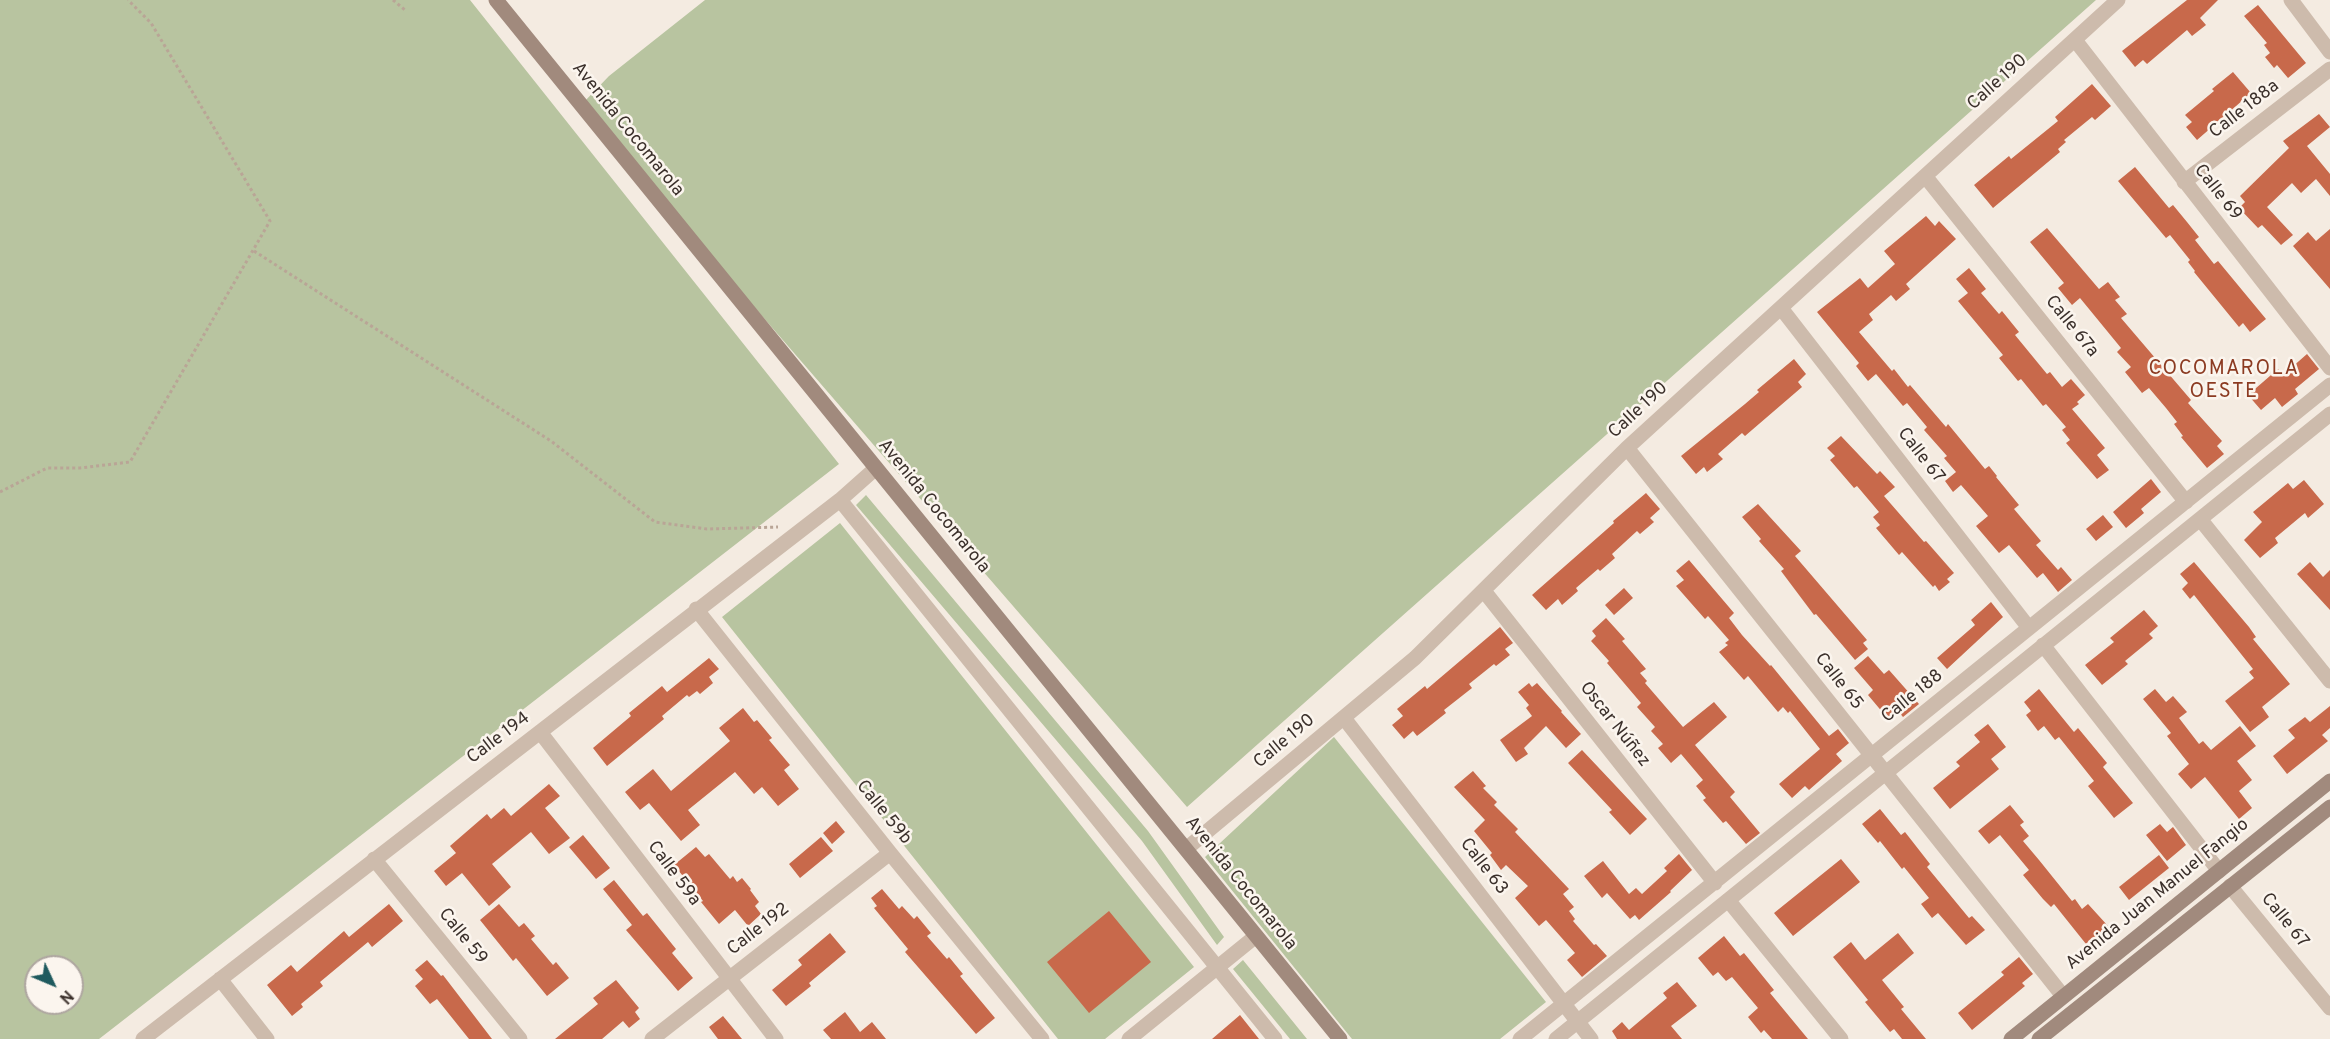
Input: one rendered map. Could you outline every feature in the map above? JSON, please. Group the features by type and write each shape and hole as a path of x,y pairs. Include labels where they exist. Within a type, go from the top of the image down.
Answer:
{"main road":[{"name":"Avenida Cocomarola","path":"496,0 1340,1039"},
{"name":"Avenida Juan Manuel Fangio","path":"2011,1039 2330,782"},
{"name":"Avenida Juan Manuel Fangio","path":"2039,1039 2330,807"}],"street":[{"name":"Calle 190","path":"1186,849 1414,658 1627,448 2118,0"},
{"path":"2291,0 2330,52"},
{"name":"Calle 69","path":"2075,40 2330,368"},
{"name":"Calle 188a","path":"2184,182 2330,69"},
{"name":"Calle 67a","path":"1925,176 2186,502"},
{"name":"Calle 67","path":"1781,308 2029,628"},
{"name":"Calle 188","path":"1520,1039 2330,385"},
{"path":"1556,1039 2330,414"},
{"name":"Calle 65","path":"1627,448 2064,996"},
{"name":"Calle 194","path":"143,1039 696,609 840,500 876,468"},
{"path":"840,500 1275,1039"},
{"path":"2200,519 2330,681"},
{"name":"Oscar Núñez","path":"1484,591 1715,883"},
{"name":"Calle 59b","path":"696,609 890,853 1042,1039"},
{"path":"2043,645 2220,871"},
{"name":"Calle 63","path":"1344,718 1591,1039"},
{"name":"Calle 59a","path":"540,732 776,1039"},
{"name":"Calle 192","path":"652,1039 890,853"},
{"name":"Calle 59","path":"374,859 520,1039"},
{"name":"Calle 67","path":"2230,886 2330,1008"},
{"path":"1728,900 1841,1039"},
{"path":"1129,1039 1256,936"},
{"path":"220,979 267,1039"}],"path":[{"path":"0,492 47,468 80,468 130,462 270,221 151,23 128,0"},
{"path":"393,0 405,10"},
{"path":"253,251 551,441 655,522 707,530 804,526"}],"green space":[{"path":"0,0 470,0 839,464 99,1039 0,1039"},
{"path":"705,0 2096,0 1187,807 640,175 583,103 609,76"},
{"path":"866,495 1148,831 1224,937 1217,945 1142,841 856,505"},
{"path":"840,523 1194,967 1105,1039 1058,1039 722,617"},
{"path":"1334,737 1546,1002 1500,1039 1352,1039 1205,857"},
{"path":"1243,960 1307,1039 1290,1039 1233,969"}],"building":[{"path":"2187,0 2218,0 2200,18 2206,25 2192,36 2187,30 2147,64 2143,60 2135,67 2122,51"},
{"path":"2258,5 2306,63 2288,78 2277,65 2274,68 2265,57 2270,53 2264,45 2267,43 2244,16"},
{"path":"2233,72 2251,93 2197,140 2186,127 2192,122 2185,115"},
{"path":"2092,84 2111,106 2095,120 2092,117 2064,140 2066,142 2058,149 2060,152 1993,208 1974,185 2009,156 2011,159 2058,121 2055,117"},
{"path":"2319,114 2330,127 2307,146 2330,174 2330,196 2316,179 2301,193 2292,183 2267,207 2293,235 2281,245 2262,225 2258,228 2239,208 2245,202 2240,196 2289,148 2283,141"},
{"path":"2135,167 2169,208 2173,205 2199,237 2195,240 2214,264 2218,261 2266,319 2250,332 2243,323 2239,327 2194,272 2188,262 2190,260 2170,235 2166,238 2118,181"},
{"path":"1926,216 1935,226 1939,221 1956,239 1906,284 1910,289 1896,301 1891,295 1869,314 1873,320 1859,332 1892,371 1894,369 1908,387 1910,385 1946,427 1948,424 1985,469 1989,466 1997,476 2019,505 2014,509 2041,541 2036,545 2058,570 2061,567 2072,580 2058,592 2043,573 2037,578 2009,545 1999,553 1976,526 1988,516 1961,485 1953,492 1945,481 1956,472 1944,458 1947,456 1924,430 1927,427 1907,403 1903,406 1876,374 1868,381 1856,366 1859,363 1817,312 1860,278 1868,288 1895,264 1884,251"},
{"path":"2047,228 2099,289 2108,282 2120,297 2115,300 2127,314 2121,318 2191,400 2188,403 2222,441 2217,446 2224,454 2207,468 2181,437 2183,436 2174,424 2177,422 2149,388 2142,393 2125,372 2131,367 2117,352 2121,348 2080,298 2072,305 2058,288 2064,283 2030,242"},
{"path":"2330,229 2330,289 2293,246 2308,232 2316,241"},
{"path":"1969,268 1986,289 1981,293 1999,314 2002,311 2019,332 2015,335 2047,374 2050,372 2062,387 2071,379 2085,395 2072,409 2105,448 2097,455 2109,470 2097,479 2066,443 2070,440 2062,430 2066,427 2046,404 2043,406 2021,379 2018,381 1999,358 2003,355 1958,301 1968,293 1956,279"},
{"path":"2307,354 2319,369 2295,389 2298,394 2282,407 2275,398 2261,410 2248,395 2278,369 2283,375"},
{"path":"1794,359 1806,374 1798,382 1802,387 1745,436 1742,433 1718,454 1723,459 1707,472 1704,467 1696,474 1681,456 1759,392 1757,390"},
{"path":"1841,436 1877,474 1880,471 1895,487 1884,496 1954,573 1947,579 1950,582 1939,591 1902,552 1899,555 1876,528 1880,525 1873,517 1879,512 1857,486 1854,488 1830,460 1835,456 1827,448"},
{"path":"2151,479 2161,492 2141,509 2144,513 2126,528 2113,512"},
{"path":"2304,480 2324,504 2308,518 2305,513 2275,538 2278,543 2260,558 2244,540 2262,522 2253,512 2288,483 2293,489"},
{"path":"1646,493 1660,509 1650,518 1654,522 1640,534 1637,531 1612,554 1615,558 1576,588 1578,591 1562,605 1558,599 1546,610 1532,595"},
{"path":"1758,504 1801,551 1795,556 1867,640 1863,643 1868,649 1855,660 1816,614 1814,615 1781,571 1784,569 1759,541 1761,539 1742,517"},
{"path":"2103,515 2113,527 2096,541 2086,529"},
{"path":"1689,560 1734,613 1729,618 1742,635 1771,665 1829,736 1838,729 1849,743 1836,754 1842,761 1809,790 1805,786 1792,798 1779,784 1820,749 1790,711 1788,713 1783,707 1778,712 1748,676 1744,680 1719,652 1728,645 1725,643 1729,640 1708,616 1705,619 1676,586 1684,580 1676,571"},
{"path":"2194,562 2249,627 2256,637 2253,639 2290,684 2262,707 2269,717 2250,732 2225,701 2254,678 2249,672 2253,669 2194,595 2190,599 2182,589 2188,583 2180,574"},
{"path":"2310,562 2323,577 2330,570 2330,610 2297,574"},
{"path":"1624,588 1633,598 1614,615 1605,605"},
{"path":"1991,602 2003,617 1947,669 1937,658 1975,625 1971,620"},
{"path":"2144,610 2158,626 2149,634 2153,638 2125,661 2128,664 2102,685 2085,665 2114,642 2110,638"},
{"path":"1606,618 1625,639 1622,641 1646,669 1640,673 1647,681 1645,683 1683,727 1714,702 1727,717 1695,745 1735,792 1730,797 1760,833 1746,844 1703,800 1706,798 1696,786 1703,780 1681,754 1671,763 1658,748 1663,744 1651,731 1655,727 1637,707 1641,703 1591,641 1596,636 1592,631"},
{"path":"1500,627 1513,643 1505,649 1510,655 1496,666 1494,664 1469,684 1472,688 1444,710 1446,713 1417,736 1413,731 1404,739 1392,725 1403,716 1397,709 1425,686 1427,689"},
{"path":"1868,656 1884,674 1889,670 1919,704 1903,717 1898,711 1889,720 1868,695 1873,690 1854,668"},
{"path":"709,658 719,669 709,677 713,683 700,694 697,691 689,697 687,695 662,716 664,719 607,766 593,748 631,716 629,713 662,686 667,692"},
{"path":"1529,683 1532,687 1537,683 1581,734 1566,748 1546,726 1524,748 1528,754 1516,762 1500,740 1532,716 1526,708 1529,705 1518,692"},
{"path":"2039,689 2074,732 2078,728 2107,763 2103,767 2133,803 2114,818 2088,786 2094,781 2059,737 2055,740 2044,726 2038,731 2026,715 2031,711 2024,702"},
{"path":"2155,689 2166,702 2173,696 2187,712 2179,718 2199,744 2203,741 2211,750 2240,726 2256,746 2237,761 2252,780 2239,791 2252,808 2239,819 2205,777 2191,789 2178,774 2189,764 2167,736 2171,733 2143,699"},
{"path":"2330,706 2330,728 2322,735 2328,741 2287,774 2273,756 2295,738 2288,730 2305,717 2310,722"},
{"path":"743,708 754,722 757,720 772,738 769,740 790,765 784,770 799,789 778,806 762,787 754,794 735,772 688,810 700,825 681,841 649,803 640,810 625,792 653,769 671,791 730,741 719,728"},
{"path":"1988,724 2006,747 1991,759 1999,769 1950,809 1933,788 1960,766 1956,762 1980,742 1974,735"},
{"path":"1582,750 1647,819 1630,835 1609,812 1612,810 1568,763"},
{"path":"1473,771 1486,786 1483,788 1497,802 1494,805 1518,829 1515,832 1569,889 1563,894 1574,907 1569,911 1575,919 1573,921 1607,956 1582,977 1567,960 1575,953 1546,920 1539,926 1515,898 1528,886 1506,865 1501,870 1490,855 1492,853 1474,831 1485,820 1454,787"},
{"path":"549,784 560,796 545,808 570,838 549,854 531,832 492,864 511,887 489,906 462,873 446,886 434,871 456,853 450,846 487,814 491,819 504,808 511,816"},
{"path":"2010,805 2024,822 2020,825 2029,836 2023,841 2072,901 2075,899 2082,909 2088,904 2108,926 2086,944 2054,904 2051,907 2023,875 2029,870 2000,835 1989,844 1978,831"},
{"path":"1880,809 1901,835 1905,832 1930,864 1927,867 1969,918 1972,916 1985,930 1966,945 1938,913 1932,918 1921,904 1929,898 1904,867 1902,869 1880,841 1878,843 1862,824"},
{"path":"836,821 845,832 832,844 823,833"},
{"path":"2160,824 2167,832 2173,827 2186,845 2167,861 2146,835"},
{"path":"583,835 610,868 596,879 569,847"},
{"path":"821,837 833,851 800,878 789,864"},
{"path":"696,847 705,857 709,854 730,879 733,876 737,882 742,878 751,889 759,902 755,906 761,914 748,926 735,910 719,924 674,865"},
{"path":"1679,854 1692,870 1639,920 1635,915 1630,919 1607,893 1602,898 1584,876 1603,861 1629,894 1636,888 1642,894 1667,871 1664,868"},
{"path":"2159,855 2169,868 2129,900 2119,887"},
{"path":"1841,859 1860,882 1793,936 1774,913"},
{"path":"614,880 643,916 647,913 676,949 672,953 693,978 678,991 626,930 632,925 603,889"},
{"path":"882,889 899,909 902,906 914,919 917,916 931,933 927,936 947,959 949,957 963,974 960,976 995,1018 976,1034 905,952 908,949 874,908 877,906 871,898"},
{"path":"389,904 403,921 372,947 368,942 320,982 323,986 301,1004 303,1007 292,1016 267,985 291,965 297,972 344,931 349,937"},
{"path":"499,904 519,927 524,923 535,936 531,939 553,965 556,962 569,978 547,996 516,958 513,961 480,920"},
{"path":"1109,911 1151,962 1089,1013 1047,962"},
{"path":"830,933 846,952 809,983 811,986 786,1006 772,990 802,965 798,960"},
{"path":"1898,933 1914,953 1882,980 1904,1007 1901,1009 1926,1039 1902,1039 1894,1029 1890,1032 1865,1002 1868,1000 1833,957 1851,942 1865,960"},
{"path":"1724,936 1740,956 1744,953 1774,990 1770,993 1808,1039 1772,1039 1764,1030 1761,1033 1748,1017 1758,1008 1732,977 1726,981 1718,972 1713,976 1698,958"},
{"path":"2019,957 2033,974 2022,983 2025,986 1972,1030 1958,1013 2004,975 2001,972"},
{"path":"427,960 441,976 443,975 492,1039 469,1039 437,999 430,1004 415,986 423,979 415,970"},
{"path":"616,980 639,1008 635,1012 640,1019 629,1028 623,1021 602,1039 555,1039 598,1004 593,998"},
{"path":"1677,982 1697,1006 1671,1026 1682,1039 1617,1039 1612,1031 1622,1022 1629,1030 1667,998 1663,993"},
{"path":"845,1012 860,1032 872,1022 886,1039 831,1039 823,1030"},
{"path":"1240,1015 1259,1039 1212,1039"},
{"path":"723,1016 742,1039 718,1039 709,1027"}],"district":[{"name":"COCOMAROLA OESTE","path":"2224,382"}]}
